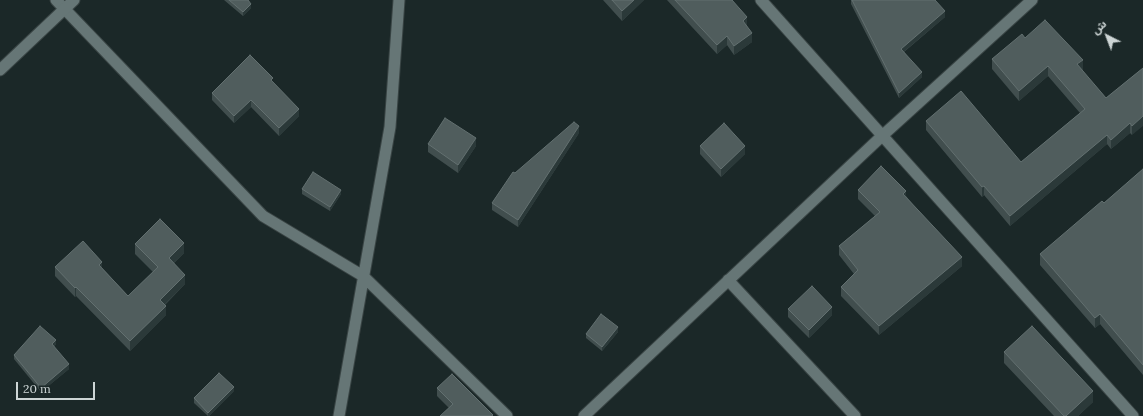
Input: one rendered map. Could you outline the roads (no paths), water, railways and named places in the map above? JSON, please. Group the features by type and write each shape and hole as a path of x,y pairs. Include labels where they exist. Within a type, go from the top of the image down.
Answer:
{"street":[{"path":"56,0 263,216 363,276 507,416"},
{"path":"0,70 74,0"},
{"path":"339,416 390,127 399,0"},
{"path":"761,0 1133,416"},
{"path":"584,416 882,136 1032,0"},
{"path":"728,280 855,416"}]}
